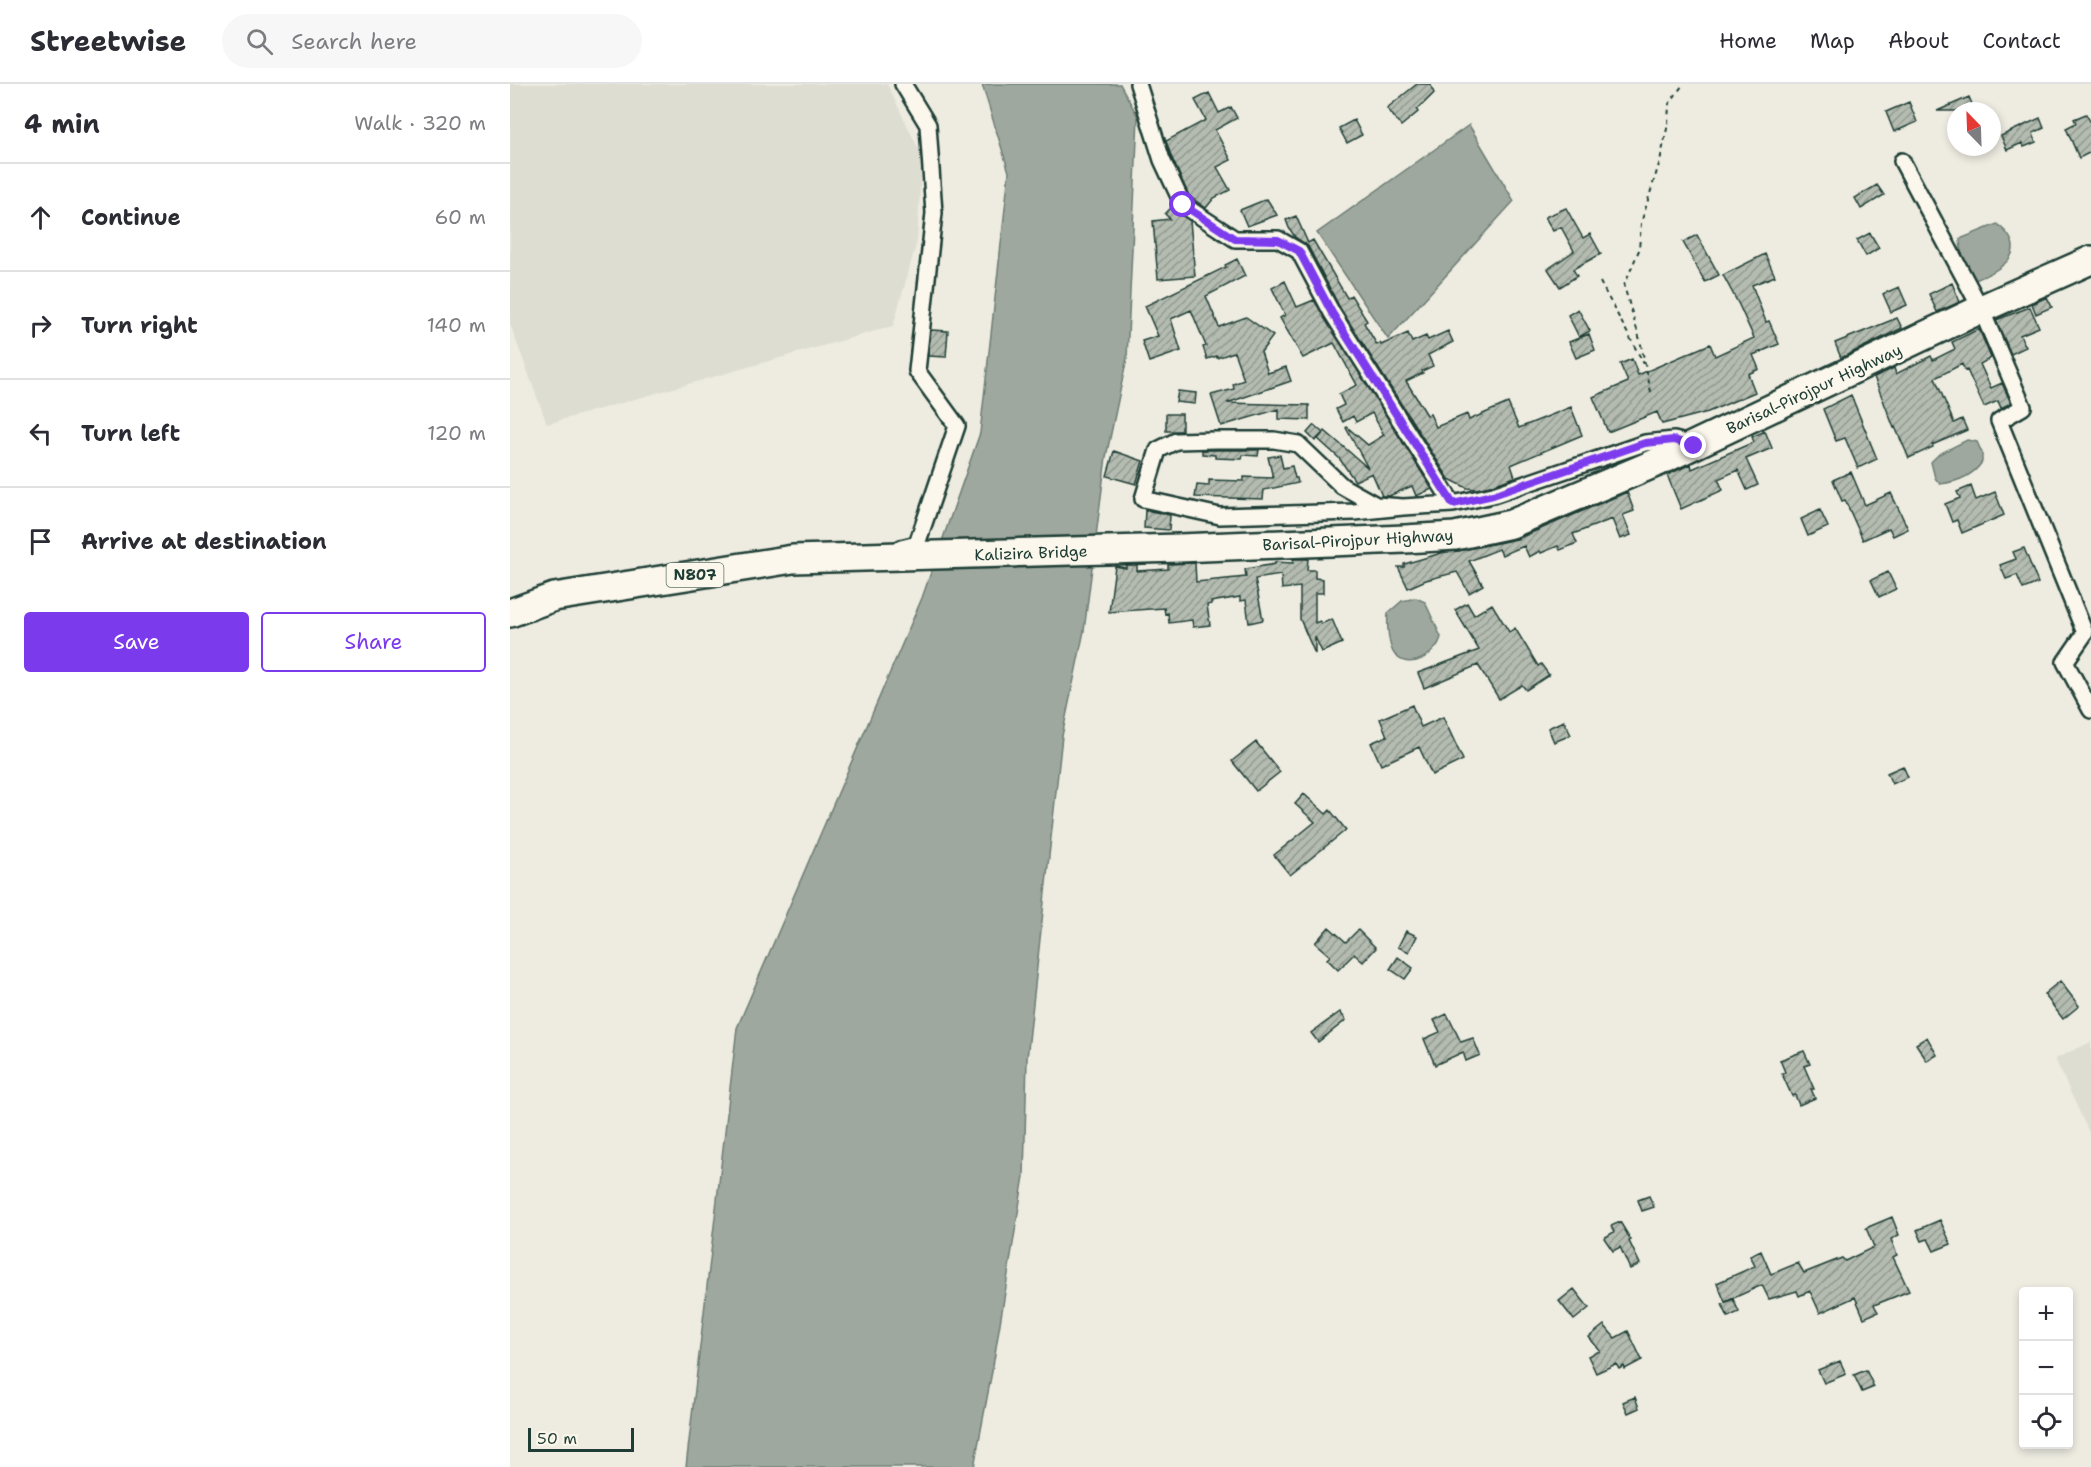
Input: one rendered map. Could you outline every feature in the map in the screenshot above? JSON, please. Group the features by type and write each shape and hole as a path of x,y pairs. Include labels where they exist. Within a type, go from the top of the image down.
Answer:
{"highway":[{"name":"Barisal-Pirojpur Highway","path":"1179,548 1455,536 1511,524 1694,446 1981,309 2091,260"},
{"name":"Kalizira Bridge","path":"872,558 1179,548"},
{"name":"N807","path":"510,613 554,597 793,559 872,558"}],"street":[{"path":"872,558 917,544 957,426 917,371 934,213 927,125 903,84"},
{"path":"1138,84 1162,160 1183,205 1235,239 1278,240 1299,251 1332,313 1453,504"},
{"path":"1902,160 1981,309 2023,407 1999,421 2085,633 2065,662 2091,711"},
{"path":"1403,507 1376,505 1342,486 1298,444 1274,440 1176,441 1158,450 1143,499 1220,516 1354,512 1453,504 1493,495 1645,443 1674,440 1694,446"}],"path":[{"path":"1651,392 1640,340 1624,286 1640,250 1641,223 1660,161 1668,124 1669,104 1682,86"},
{"path":"1600,282 1646,366"}],"shaded area":[{"path":"510,84 887,84 922,156 917,241 893,326 547,424 510,324"},
{"path":"982,84 1120,84 1138,117 1127,358 1106,457 1084,631 1062,736 1027,1059 1024,1176 974,1467 686,1467 737,1028 922,598 980,433 1009,172"},
{"path":"1469,125 1514,201 1388,339 1317,233"},
{"path":"1997,224 2007,234 2013,251 2002,266 1973,281 1962,266 1960,239"},
{"path":"1967,440 1977,442 1982,453 1982,462 1964,478 1940,484 1935,478 1931,462 1939,454"},
{"path":"1416,598 1425,602 1441,637 1429,655 1408,662 1401,660 1393,651 1388,635 1388,613 1402,601"},
{"path":"2091,1042 2091,1137 2055,1059"}],"building":[{"path":"1417,84 1430,84 1434,93 1417,110 1418,112 1401,126 1387,108"},
{"path":"1209,93 1219,113 1231,107 1237,118 1215,130 1231,160 1217,167 1230,190 1214,198 1206,208 1189,196 1166,141 1206,120 1195,100"},
{"path":"1969,97 1971,102 1958,102"},
{"path":"1909,102 1917,122 1894,132 1886,112"},
{"path":"2086,114 2091,123 2091,152 2079,158 2066,128 2076,123 2074,119"},
{"path":"2040,118 2044,128 2033,133 2036,142 2024,147 2022,143 2007,150 2001,136"},
{"path":"1354,120 1362,135 1347,143 1339,128"},
{"path":"1877,185 1884,195 1861,209 1855,198"},
{"path":"1267,199 1277,215 1247,226 1240,210"},
{"path":"1173,206 1178,213 1190,221 1195,276 1158,279 1153,221 1170,219 1165,214"},
{"path":"1566,208 1583,238 1590,234 1601,254 1573,269 1577,276 1560,287 1548,269 1574,251 1561,227 1553,231 1545,217"},
{"path":"1296,216 1308,243 1313,240 1347,298 1351,295 1367,321 1364,323 1377,345 1408,333 1412,342 1426,336 1428,340 1448,331 1453,342 1428,355 1433,366 1406,381 1427,415 1430,414 1436,427 1467,414 1469,420 1508,403 1519,428 1571,407 1582,435 1511,465 1515,477 1490,486 1467,488 1449,479 1340,308 1308,246 1295,237 1289,228 1286,220"},
{"path":"1870,233 1879,248 1866,256 1857,240"},
{"path":"1697,235 1719,275 1705,282 1683,242"},
{"path":"1765,254 1775,276 1752,285 1766,322 1769,321 1779,344 1753,355 1759,369 1748,374 1755,392 1708,412 1662,424 1657,412 1608,432 1593,397 1628,382 1620,364 1632,359 1638,375 1710,344 1715,356 1754,338 1723,275"},
{"path":"1237,259 1245,276 1206,296 1219,327 1246,317 1273,336 1261,352 1268,373 1286,367 1291,381 1227,403 1309,405 1309,420 1279,419 1279,409 1221,426 1211,395 1234,389 1233,384 1244,380 1234,352 1207,359 1203,347 1206,346 1191,310 1171,319 1181,351 1149,362 1142,341 1158,336 1145,306 1226,267 1225,265"},
{"path":"1285,281 1297,307 1314,300 1432,489 1416,496 1412,486 1389,496 1382,496 1372,473 1355,481 1339,458 1318,439 1325,431 1368,468 1346,428 1368,445 1384,435 1372,413 1356,422 1353,416 1343,422 1336,409 1344,405 1339,394 1357,385 1334,343 1303,358 1280,318 1285,315 1272,288"},
{"path":"1952,283 1960,302 1937,312 1929,294"},
{"path":"1899,287 1907,305 1891,312 1883,294"},
{"path":"2047,297 2052,307 2036,314 2032,304"},
{"path":"2030,307 2039,327 2020,335 2026,347 2011,354 1996,320"},
{"path":"1578,309 1590,331 1579,337 1568,315"},
{"path":"1897,318 1902,328 1841,358 1835,343"},
{"path":"1979,329 1991,358 1980,364 1991,388 2002,383 2011,403 2001,408 1998,401 1984,407 1962,364 1935,378 1954,423 1962,419 1967,430 1909,458 1894,428 1874,377 1894,368 1896,374 1931,356 1933,360 1955,349 1952,342"},
{"path":"931,330 948,331 946,357 928,356"},
{"path":"1589,334 1595,350 1576,358 1569,342"},
{"path":"1178,391 1196,393 1195,404 1176,402"},
{"path":"1851,395 1877,459 1858,468 1845,438 1836,441 1823,409"},
{"path":"1166,414 1182,414 1182,431 1166,431"},
{"path":"1314,425 1323,433 1315,441 1307,433"},
{"path":"1765,431 1772,448 1746,459 1758,485 1747,490 1738,470 1718,479 1723,490 1681,509 1667,475 1691,464 1692,469 1754,442 1752,437"},
{"path":"1202,450 1259,450 1258,456 1243,455 1242,459 1215,458 1215,455 1202,454"},
{"path":"1114,451 1143,461 1136,484 1107,476"},
{"path":"1280,455 1283,468 1292,466 1298,483 1264,490 1263,499 1195,497 1197,485 1209,486 1209,480 1244,481 1244,477 1273,478 1268,457"},
{"path":"1851,472 1865,505 1891,493 1908,529 1893,536 1889,528 1863,540 1833,480"},
{"path":"1971,486 1976,500 1995,492 2004,515 1962,533 1957,520 1952,522 1945,504 1960,498 1957,492"},
{"path":"1627,492 1634,511 1623,515 1631,535 1620,539 1612,519 1573,534 1577,543 1560,550 1558,546 1529,557 1524,546 1502,555 1499,549 1469,561 1483,585 1469,593 1457,572 1426,580 1408,588 1398,567 1404,567 1404,564 1445,552 1517,539"},
{"path":"1145,510 1170,515 1169,530 1144,528"},
{"path":"1820,510 1828,527 1808,536 1801,519"},
{"path":"2024,548 2038,583 2023,589 2017,575 2006,579 2000,565 2016,559 2013,552"},
{"path":"1293,559 1308,559 1307,570 1315,570 1315,578 1323,579 1323,593 1315,593 1315,623 1320,621 1321,624 1332,619 1342,643 1322,652 1315,637 1315,654 1300,619 1300,587 1282,589 1281,575 1255,579 1263,620 1249,623 1246,600 1240,601 1240,597 1211,602 1207,605 1210,625 1193,627 1192,620 1169,623 1168,613 1165,614 1164,608 1109,612 1115,566 1126,568 1126,565 1137,565 1137,571 1168,569 1168,564 1195,563 1196,582 1246,577 1245,569 1275,564 1275,562 1293,563"},
{"path":"1888,572 1896,589 1879,597 1871,580"},
{"path":"1467,603 1474,615 1492,604 1509,632 1515,628 1538,666 1541,664 1549,675 1526,690 1522,685 1499,699 1478,665 1424,688 1418,673 1479,650 1455,610"},
{"path":"1412,705 1421,727 1443,717 1463,760 1432,775 1419,747 1381,765 1371,743 1387,736 1380,719"},
{"path":"1564,721 1571,735 1554,742 1548,728"},
{"path":"1256,742 1280,772 1256,791 1232,761"},
{"path":"1903,766 1908,777 1892,784 1887,773"},
{"path":"1304,794 1326,814 1330,810 1346,830 1290,875 1274,855 1315,822 1295,804"},
{"path":"1329,927 1346,942 1358,930 1376,948 1363,962 1354,954 1338,970 1327,959 1330,956 1315,943"},
{"path":"1406,931 1417,936 1409,952 1398,947"},
{"path":"1398,957 1413,968 1405,979 1390,969"},
{"path":"2060,981 2079,1006 2063,1019 2044,994"},
{"path":"1340,1012 1346,1020 1318,1042 1311,1033"},
{"path":"1447,1014 1461,1042 1473,1038 1480,1055 1466,1061 1463,1052 1435,1065 1424,1039 1440,1032 1434,1020"},
{"path":"1927,1037 1937,1055 1927,1061 1916,1044"},
{"path":"1804,1051 1810,1064 1804,1066 1814,1089 1811,1089 1815,1098 1799,1105 1795,1095 1792,1096 1782,1074 1785,1072 1780,1060"},
{"path":"1649,1196 1654,1207 1642,1211 1638,1200"},
{"path":"1892,1217 1899,1235 1891,1239 1897,1255 1893,1257 1909,1291 1874,1305 1878,1312 1864,1318 1855,1297 1820,1313 1810,1291 1799,1296 1797,1291 1769,1299 1762,1285 1725,1302 1717,1283 1755,1266 1750,1256 1761,1251 1771,1274 1798,1263 1804,1273 1842,1258 1845,1261 1874,1247 1866,1228"},
{"path":"1940,1220 1951,1244 1934,1251 1928,1239 1922,1241 1917,1230"},
{"path":"1620,1222 1631,1240 1629,1241 1640,1264 1630,1269 1620,1247 1613,1251 1604,1238 1614,1232 1611,1226"},
{"path":"1574,1289 1589,1308 1574,1320 1559,1301"},
{"path":"1733,1299 1739,1312 1728,1317 1722,1304"},
{"path":"1604,1325 1615,1338 1628,1331 1642,1360 1625,1369 1624,1366 1619,1369 1616,1364 1596,1373 1588,1356 1600,1351 1589,1337"},
{"path":"1840,1361 1846,1374 1824,1383 1818,1370"},
{"path":"1866,1370 1874,1387 1862,1392 1854,1375"},
{"path":"1635,1397 1639,1408 1628,1413 1623,1402"}],"route":[{"path":"1183,205 1235,239 1278,240 1299,251 1332,313 1369,368 1453,504 1493,495 1645,443 1674,440 1694,446"}]}
